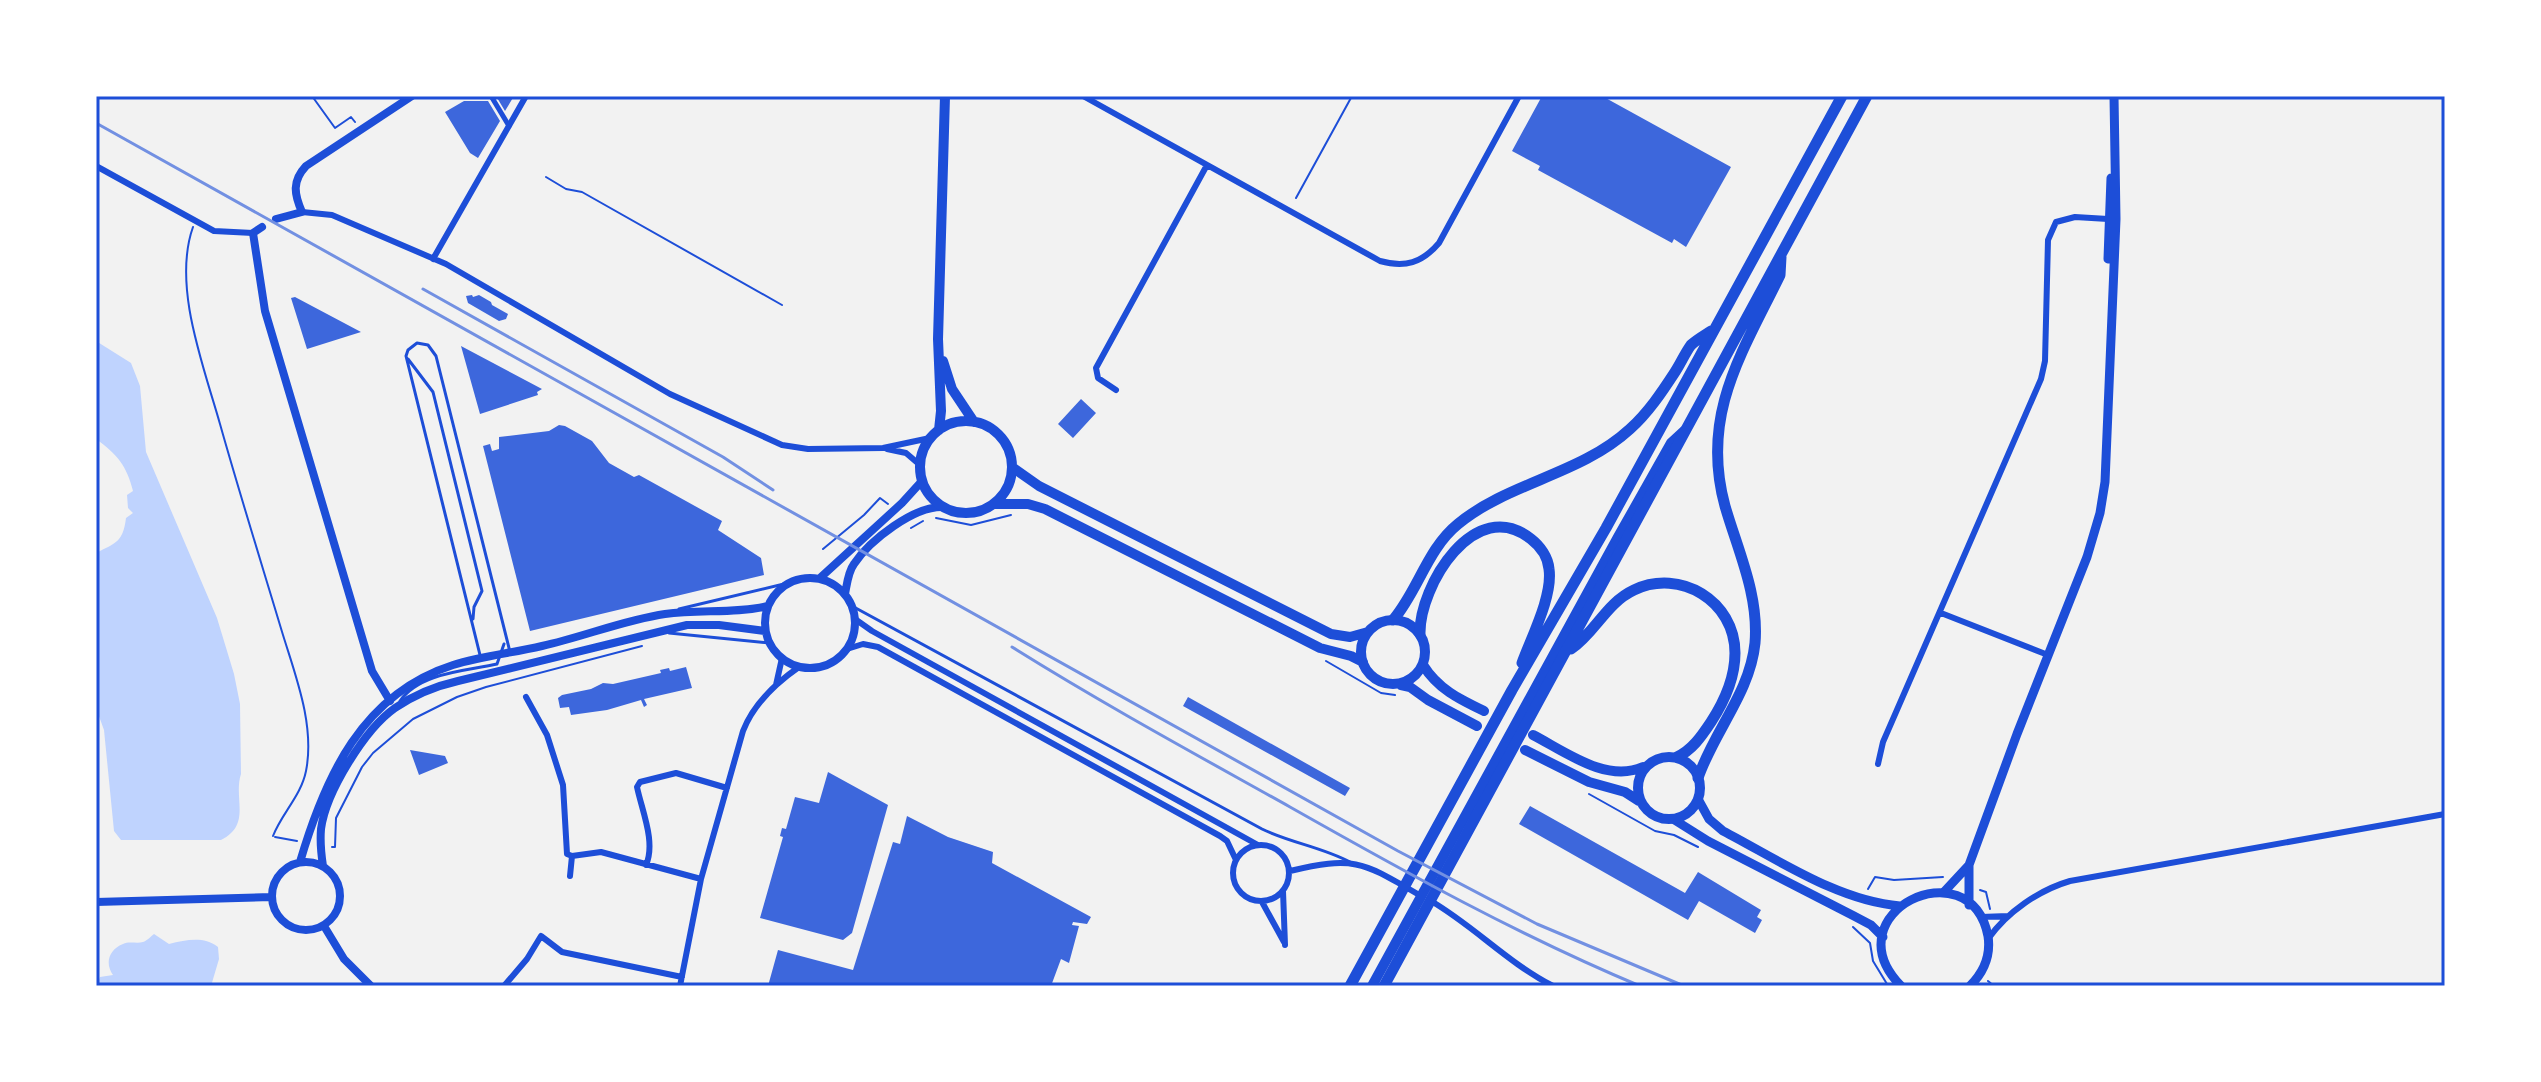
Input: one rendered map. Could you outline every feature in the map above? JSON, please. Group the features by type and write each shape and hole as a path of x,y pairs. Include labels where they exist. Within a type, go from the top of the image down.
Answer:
{"highway":[{"path":"1350,986 1512,690 1606,528 1842,96"},
{"path":"1384,986 1418,911 1533,702 1567,651 1867,96"},
{"path":"1698,778 1745,683 1755,641 1751,590 1720,483 1718,427 1734,372 1780,275 1781,253"},
{"path":"1393,620 1409,598 1436,548 1455,526 1481,507 1560,473 1610,446 1643,416 1666,387 1692,344 1715,328"},
{"path":"1420,634 1426,596 1443,565 1462,543 1494,528 1517,530 1528,536 1546,557 1549,586 1512,690"},
{"path":"1567,651 1581,642 1611,606 1641,588 1652,584 1676,584 1688,586 1709,598 1726,618 1732,631 1733,669 1721,704 1708,726 1689,750 1677,757"}],"main road":[{"path":"939,430 938,339 945,96"},
{"path":"1969,905 1969,865 2087,557 2100,513 2105,482 2110,305 2116,219 2114,96"},
{"path":"2110,305 2108,219 2114,155"},
{"path":"938,339 952,389 974,422"},
{"path":"994,504 1008,488 1012,467 1004,440 994,430 974,422 956,422 939,430 930,438 920,465 922,481 930,496 943,507 969,514 994,504 1028,504 1045,509 1320,648 1363,662 1373,677 1381,682 1398,689 1410,687 1477,726"},
{"path":"1533,702 1671,443 1686,430"},
{"path":"1012,467 1039,486 1340,637 1368,632 1377,625 1393,620 1408,624 1420,634 1425,646 1423,665 1414,678 1398,689"},
{"path":"1363,662 1362,646 1368,632"},
{"path":"1423,665 1444,690 1484,711"},
{"path":"1533,735 1611,772 1627,772 1660,757 1677,757 1690,765 1698,778 1698,799 1709,819 1723,831 1862,900 1900,906"},
{"path":"1525,750 1589,782 1625,792 1640,801 1650,813 1665,819 1688,812 1698,799"},
{"path":"1640,801 1637,783 1645,766"},
{"path":"1673,819 1708,841 1871,925 1883,937"},
{"path":"1943,893 1969,865"},
{"path":"1901,986 1887,969 1883,953 1888,920 1900,906 1920,895 1943,893 1957,897 1981,917 1988,939 1985,966 1970,986"},
{"path":"1372,986 1418,911"}],"street":[{"path":"302,212 295,187 302,170 412,96"},
{"path":"491,96 509,126"},
{"path":"433,259 526,96"},
{"path":"1083,96 1380,261 1407,264 1424,258 1442,239 1519,96"},
{"path":"1116,390 1098,378 1096,368 1207,165"},
{"path":"96,166 207,228 224,233 253,233 262,227"},
{"path":"276,219 302,212 332,215 433,259 482,284 635,375 749,432 794,448 883,448 930,438"},
{"path":"1878,764 1883,742 2041,379 2045,361 2048,240 2051,230 2056,222 2075,217 2108,219"},
{"path":"253,233 265,311 372,671 396,708"},
{"path":"883,448 906,453 920,465"},
{"path":"820,578 833,569 922,481"},
{"path":"845,594 852,567 884,535 922,509 943,507"},
{"path":"847,649 854,635 855,619 845,594 834,584 807,577 778,590 768,606 765,631 769,643 782,658 799,667 825,666 847,649 863,644 878,647 1220,836 1227,841 1236,860"},
{"path":"323,866 321,831 329,804 367,735 396,708 486,666 506,653 662,615 768,606"},
{"path":"1941,613 2048,655"},
{"path":"855,619 1258,845"},
{"path":"300,862 328,783 363,725 388,698 426,676 687,625 765,631"},
{"path":"776,685 782,658"},
{"path":"680,986 701,879 746,724 776,685 799,667"},
{"path":"526,697 537,714 563,785 567,854 601,852 701,879"},
{"path":"646,865 650,844 637,787 640,782 676,773 727,788"},
{"path":"1988,939 2008,916 2037,895 2052,886 2070,881 2445,814"},
{"path":"1262,902 1285,945 1283,891 1290,871 1283,854 1267,845 1258,845 1241,853 1236,860 1233,876 1245,897 1262,902 1283,891"},
{"path":"570,876 572,856"},
{"path":"300,862 323,866 334,875 340,889 340,903 334,916 324,926 312,930 289,926 273,908 273,885 279,874 288,866 300,862"},
{"path":"1290,871 1350,862 1369,867 1452,913 1506,958 1553,986"},
{"path":"96,902 271,897"},
{"path":"1981,917 2008,916"},
{"path":"324,926 344,959 371,986"},
{"path":"504,986 527,959 541,936 562,952 682,977"}],"lane":[{"path":"486,666 472,624 416,405 406,356 411,346 422,343 431,348 436,356 506,653"},
{"path":"406,356 433,392 453,471 482,591 474,607 472,624"},
{"path":"662,615 788,583"},
{"path":"852,606 1262,829 1326,849 1350,862"},
{"path":"657,631 769,643"}],"path":[{"path":"312,96 335,128 351,117 360,130"},
{"path":"1296,198 1352,96"},
{"path":"546,177 566,189 582,192 782,305"},
{"path":"193,226 188,252 187,288 195,332 306,711 306,770 296,798 278,824 274,836 296,841"},
{"path":"823,549 880,498 895,510"},
{"path":"903,520 911,528 929,517 971,525 1019,512"},
{"path":"332,847 335,847 336,818 362,767 373,753 413,719 457,697 486,687 649,645"},
{"path":"1322,659 1381,693 1398,689"},
{"path":"1587,792 1655,831 1674,835 1701,848"},
{"path":"1862,900 1875,877 1894,880 1943,877"},
{"path":"1983,889 1991,912"},
{"path":"1854,916 1848,925 1870,943"},
{"path":"1987,980 1994,986"}],"water":[{"path":"96,341 131,363 140,386 146,452 217,618 234,674 240,704 240,810 236,827 221,840 121,840 114,831 104,730 96,708 96,553 120,537 126,518 133,513 128,508 127,495 133,491 120,461 96,439"},
{"path":"154,934 169,944 201,940 218,947 219,959 211,986 97,986 100,977 113,975 109,962 114,950 125,943 141,943"}],"building":[{"path":"496,96 514,96 505,111"},
{"path":"1542,96 1602,96 1731,167 1686,247 1674,239 1672,243 1538,170 1540,166 1512,151"},
{"path":"464,101 488,101 500,121 478,158 470,153 445,112"},
{"path":"479,295 508,314 506,319 499,321 468,303 466,296"},
{"path":"295,297 361,332 307,349 291,298"},
{"path":"461,346 542,389 537,392 538,395 480,414"},
{"path":"1081,399 1096,413 1073,438 1058,424"},
{"path":"559,425 592,441 609,463 634,477 639,475 722,521 718,530 761,558 764,575 530,631 483,446 490,444 492,451 499,449 499,437 549,431"},
{"path":"686,667 692,688 644,699 647,705 644,707 641,700 607,710 571,715 569,707 560,708 558,698 562,695 603,683 613,684 661,673 660,670"},
{"path":"1188,697 1350,788 1345,796 1183,706"},
{"path":"410,750 445,756 448,763 419,775"},
{"path":"828,772 888,805 852,933 843,940 760,918 783,837 780,836 782,828 786,829 795,797 819,803"},
{"path":"1530,806 1685,893 1698,872 1761,910 1757,917 1762,920 1755,933 1699,901 1688,920 1519,824"},
{"path":"907,816 948,837 993,852 992,863 1091,917 1087,924 1073,922 1072,925 1079,926 1069,963 1061,959 1051,986 768,986 778,950 853,970 893,842 900,844"}],"railway":[{"path":"96,123 1398,851 1537,924 1684,986"},
{"path":"423,289 723,457 773,490"},
{"path":"1012,647 1150,729 1419,879 1550,946 1640,986"}]}
